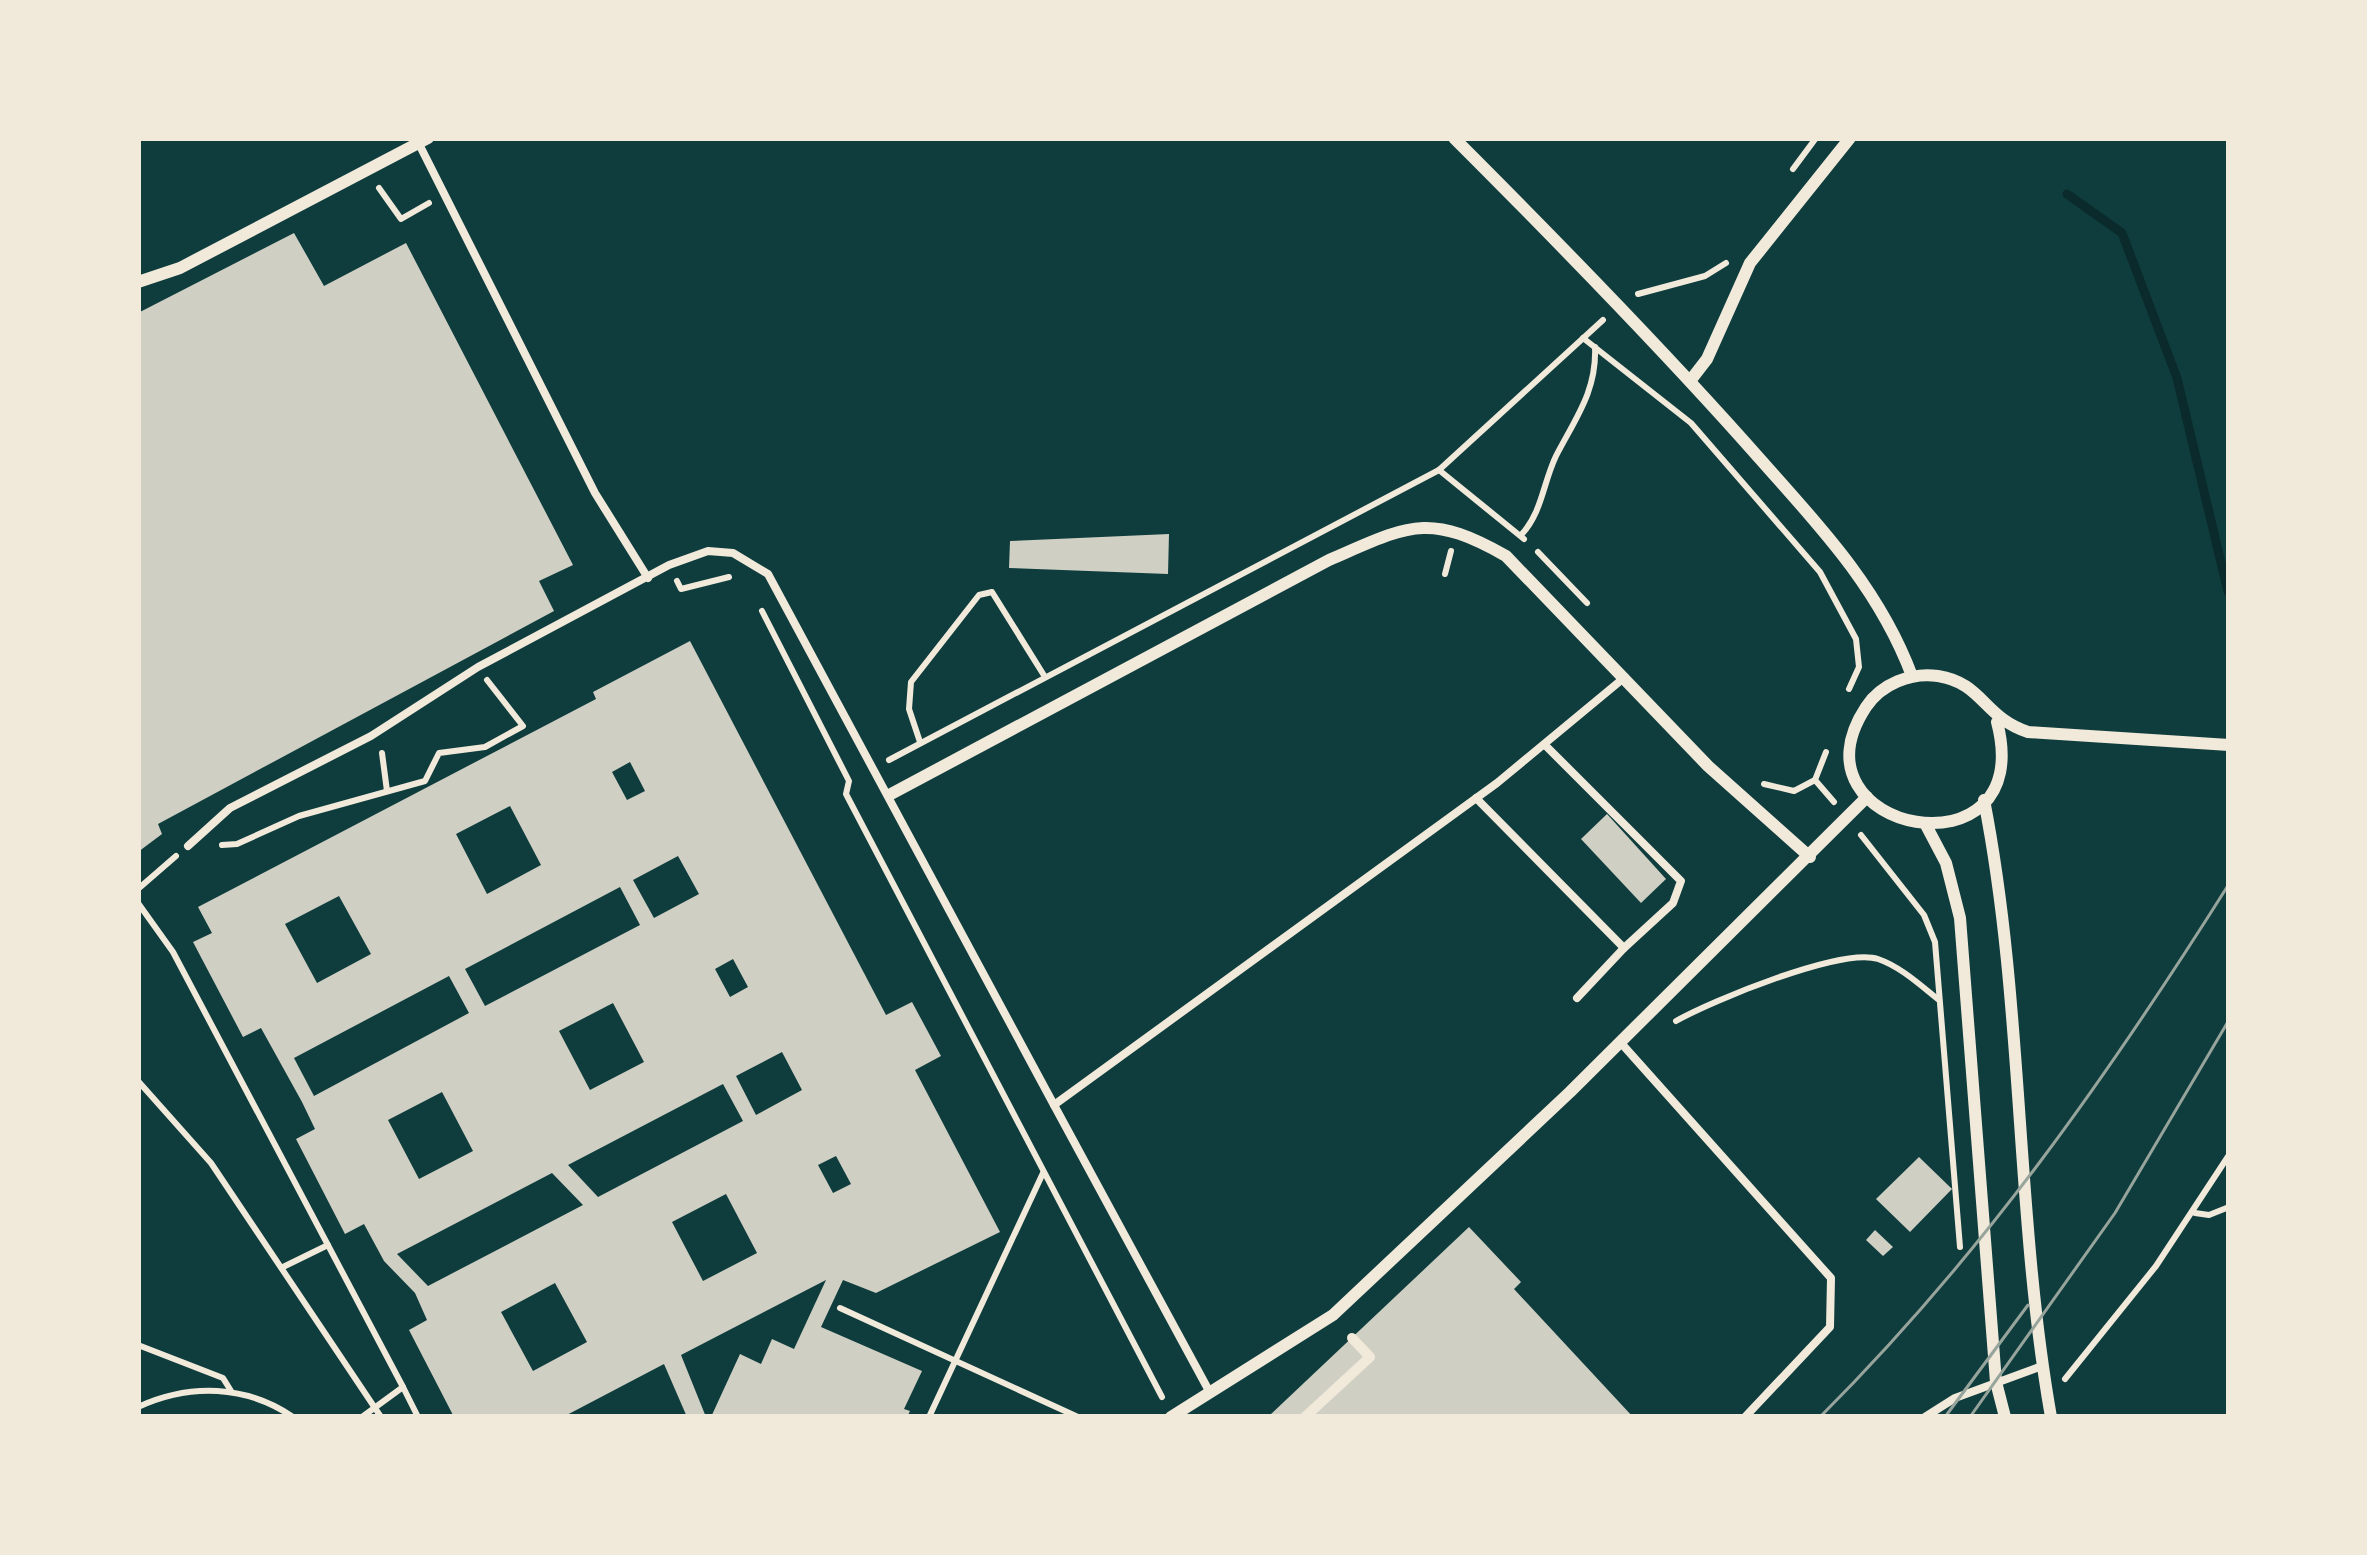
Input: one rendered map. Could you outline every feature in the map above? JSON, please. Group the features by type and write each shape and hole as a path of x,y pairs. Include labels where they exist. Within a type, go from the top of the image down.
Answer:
{"street":[{"path":"1454,138 1690,381 1853,563 1891,620 1912,676"},
{"path":"1690,381 1707,359 1750,263 1850,138"},
{"path":"138,282 180,268 423,141"},
{"path":"891,794 1329,560 1418,527 1467,533 1507,556 1708,766 1810,857"},
{"path":"1912,676 1954,679 1972,689 1997,722 2002,763 1984,800 1958,820 1927,826 1893,819 1867,796 1855,774 1851,748 1856,724 1879,693 1912,676"},
{"path":"1997,722 2028,732 2229,745"},
{"path":"1172,1417 1333,1315 1620,1042 1867,796"},
{"path":"1984,800 2012,977 2018,1104 2042,1366 2051,1417"},
{"path":"1927,826 1946,863 1960,918 1996,1382 2005,1417"},
{"path":"1305,1417 1370,1357 1352,1338"}],"lane":[{"path":"423,141 442,195 596,493 647,578"},
{"path":"188,846 230,808 371,736 478,667 669,565 708,551 733,553 768,574 891,794 1208,1390"},
{"path":"1054,1105 1477,798 1626,676"},
{"path":"1545,745 1681,881 1673,903 1577,998"},
{"path":"1477,798 1624,948"},
{"path":"1620,1042 1831,1278 1830,1327 1745,1417"},
{"path":"1925,1417 1996,1382 2042,1366"}],"path":[{"path":"1781,185 1816,138"},
{"path":"366,170 401,219 442,195"},
{"path":"1619,308 1653,288 1706,276 1737,247"},
{"path":"1046,677 1002,603 992,592 979,595 911,682 909,709 920,742 1046,677 1439,470 1582,338 1691,423 1820,572 1856,639 1858,667 1843,703"},
{"path":"1521,535 1536,515 1556,457 1586,402 1596,370 1595,347"},
{"path":"1439,470 1521,535 1600,617"},
{"path":"669,565 681,589 719,576 747,585"},
{"path":"753,596 848,781 844,787 851,804 1172,1417"},
{"path":"138,889 188,846 237,844 299,816 425,782 439,753 484,747 523,726 495,691"},
{"path":"1757,780 1794,791 1815,779 1829,738"},
{"path":"382,750 387,791"},
{"path":"1815,779 1924,915 1935,942 1945,1102"},
{"path":"138,903 173,952 418,1417"},
{"path":"1676,1021 1699,1008 1848,958 1874,957 1905,972 1939,1000"},
{"path":"138,1081 212,1163 382,1417"},
{"path":"2083,1357 2195,1213 2229,1155"},
{"path":"928,1417 1043,1173"},
{"path":"2195,1213 2209,1215 2229,1207"},
{"path":"282,1268 328,1245"},
{"path":"840,1308 1078,1417"},
{"path":"138,1345 223,1378 231,1391"},
{"path":"362,1417 403,1387"},
{"path":"138,1407 181,1394 231,1391 251,1394 293,1417"}],"building":[{"path":"294,233 324,286 406,243 573,565 539,581 554,611 158,824 162,834 138,852 138,313"},
{"path":"1169,534 1168,574 1009,568 1010,541"},
{"path":"690,641 886,1015 912,1002 941,1056 915,1070 1000,1232 876,1293 843,1280 821,1327 922,1371 904,1409 910,1411 907,1417 711,1417 740,1354 761,1364 772,1339 794,1349 826,1280 681,1355 706,1417 687,1417 664,1364 563,1417 454,1417 409,1330 427,1320 415,1293 384,1261 364,1224 345,1234 296,1139 315,1129 302,1102 261,1028 243,1037 193,942 212,933 198,907 596,699 593,692","holes":["630,762 645,791 627,800 612,772","510,806 541,865 487,894 456,834","678,856 699,894 654,918 633,880","620,887 640,925 485,1006 465,969","339,896 371,954 317,983 285,924","733,959 748,987 730,997 715,969","449,976 469,1013 314,1096 294,1058","613,1003 644,1062 590,1090 559,1031","782,1052 802,1090 756,1115 736,1076","723,1084 743,1121 598,1197 568,1165","442,1092 473,1151 419,1179 388,1120","836,1156 851,1184 833,1193 818,1165","552,1173 583,1205 428,1286 397,1254","726,1194 757,1253 703,1281 672,1222","555,1283 587,1342 533,1371 501,1312"]},
{"path":"1607,814 1666,879 1641,903 1581,839"},
{"path":"1919,1157 1952,1189 1910,1232 1876,1199"},
{"path":"1469,1227 1521,1282 1514,1289 1633,1417 1268,1417"},
{"path":"1875,1230 1893,1247 1883,1256 1866,1240"}],"waterway":[{"path":"2067,194 2122,233 2177,378 2228,592"}],"tram line":[{"path":"1820,1417 1989,1228 2089,1095 2229,884"},
{"path":"1970,1417 2115,1213 2229,1020"},
{"path":"1945,1417 2028,1305"}]}
